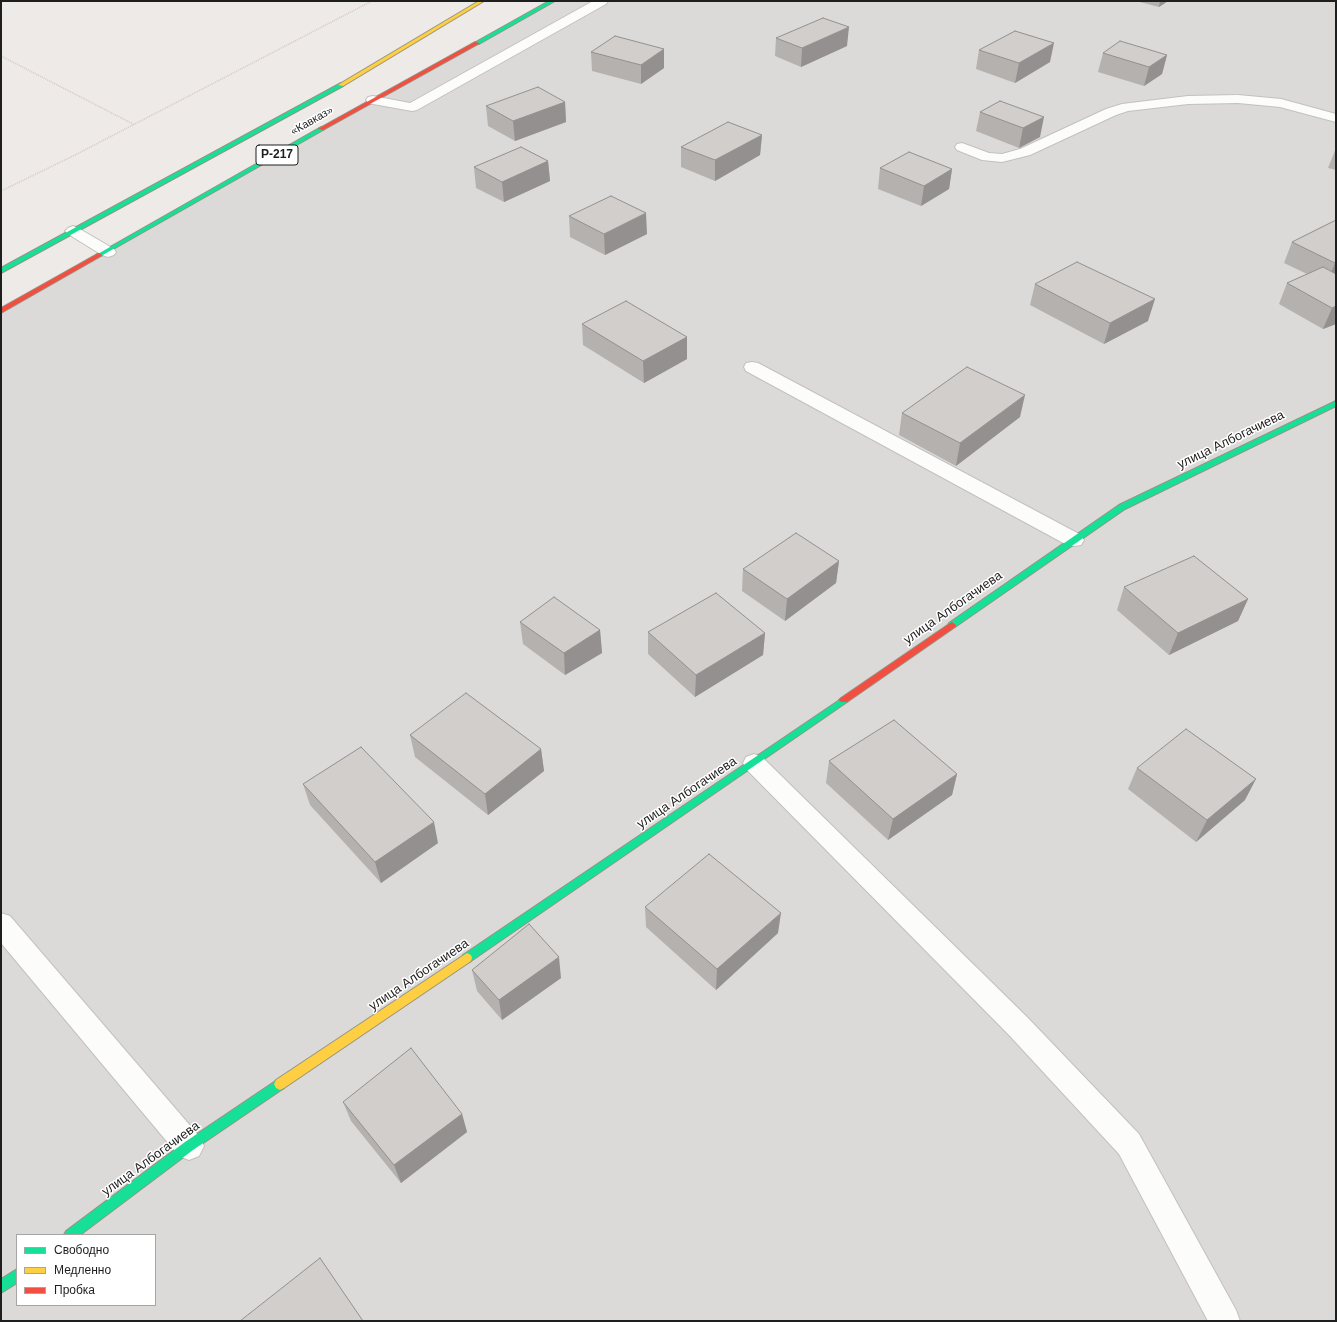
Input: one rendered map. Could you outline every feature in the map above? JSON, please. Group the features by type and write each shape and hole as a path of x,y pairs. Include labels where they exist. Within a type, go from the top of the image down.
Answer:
{"main road":[{"name":"«Кавказ»","path":"1,271 334,89 482,1"},
{"name":"«Кавказ»","path":"1,311 108,252 373,100 553,1"},
{"name":"улица Албогачиева","path":"71,1234 189,1146 754,763 1122,507 1336,403"},
{"path":"1,1287 16,1276"}],"street":[{"path":"373,100 412,106 602,1"},
{"path":"73,231 108,252"},
{"path":"1,924 189,1146"}],"lane":[{"path":"962,147 989,158 1002,158 1025,152 1111,112 1127,107 1188,100 1238,99 1281,103 1336,118"},
{"path":"752,367 1074,540"},
{"path":"754,763 1018,1026 1130,1144 1225,1321"}],"path":[{"path":"1,191 372,1"},
{"path":"1,56 134,124"}],"shaded area":[{"path":"553,1 1336,1 1336,1321 1,1321 1,311"}],"building":[{"path":"823,18 849,27 802,48 776,38"},
{"path":"1015,31 1054,43 1019,63 979,50"},
{"path":"615,36 664,49 641,65 591,52"},
{"path":"1120,41 1167,55 1149,67 1103,53"},
{"path":"538,87 565,102 513,121 486,106"},
{"path":"1000,101 1044,117 1023,128 980,112"},
{"path":"728,122 762,135 715,160 681,147"},
{"path":"521,147 548,161 502,182 474,167"},
{"path":"909,152 952,169 924,186 880,168"},
{"path":"611,196 646,213 604,234 569,216"},
{"path":"1336,220 1335,263 1292,242"},
{"path":"1077,262 1155,299 1110,323 1035,284"},
{"path":"1323,267 1336,274 1336,306 1332,308 1287,283"},
{"path":"626,301 687,337 643,361 582,324"},
{"path":"967,367 1025,395 960,443 902,413"},
{"path":"796,533 839,561 787,599 743,569"},
{"path":"1194,556 1248,599 1178,633 1124,587"},
{"path":"716,593 765,633 696,675 648,632"},
{"path":"554,597 600,630 564,653 520,622"},
{"path":"466,693 541,749 485,794 410,735"},
{"path":"894,720 957,774 893,819 829,761"},
{"path":"1186,729 1256,779 1207,820 1137,768"},
{"path":"361,747 434,822 375,862 303,784"},
{"path":"709,854 781,913 717,969 645,907"},
{"path":"529,924 559,957 499,1000 472,970"},
{"path":"411,1048 462,1114 394,1165 343,1102"},
{"path":"320,1258 363,1321 240,1321"}],"traffic: fast":[{"path":"477,43 553,1"},
{"path":"1,271 341,85"},
{"path":"99,255 321,129"},
{"path":"952,625 1122,507 1336,403"},
{"path":"467,958 844,700"},
{"path":"71,1234 189,1146 280,1084"},
{"path":"1,1287 16,1276"}],"traffic: slow":[{"path":"341,85 482,1"},
{"path":"280,1084 467,958"}],"traffic: jam":[{"path":"321,129 477,43"},
{"path":"1,311 99,255"},
{"path":"844,700 952,625"}]}
